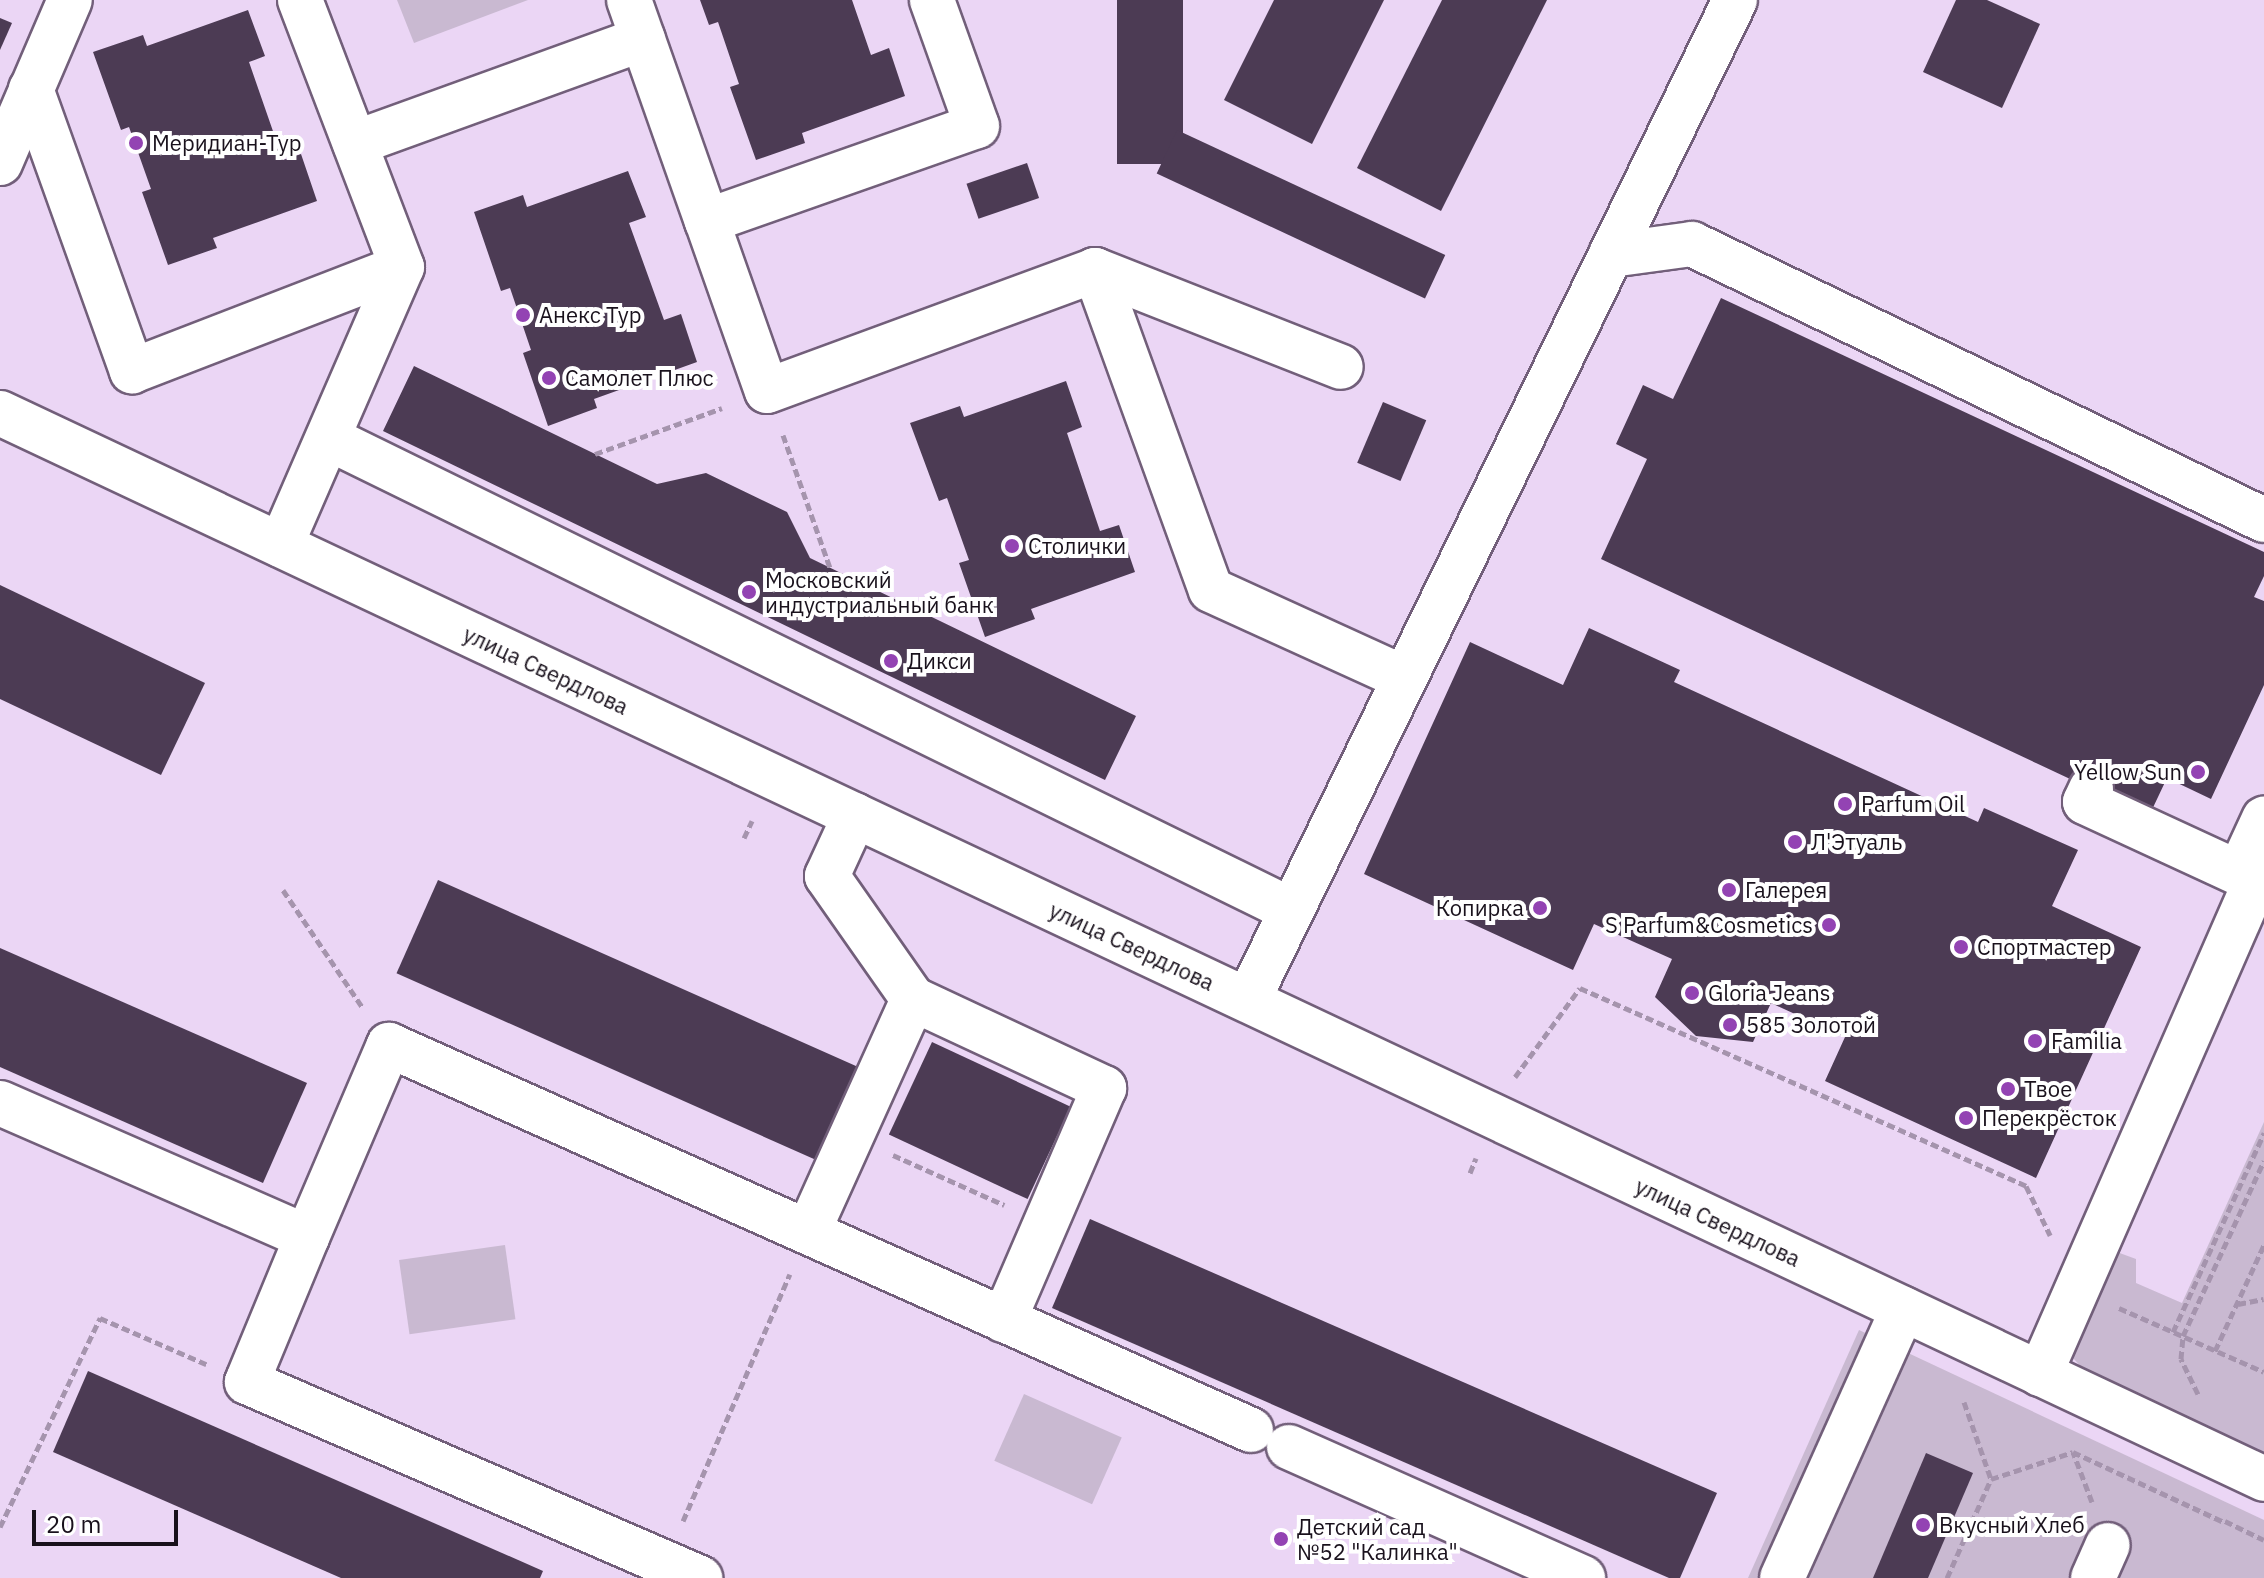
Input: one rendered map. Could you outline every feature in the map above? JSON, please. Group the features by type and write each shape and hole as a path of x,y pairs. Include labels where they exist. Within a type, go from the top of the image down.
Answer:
{"street":[{"path":"0,163 70,0"},
{"path":"281,545 330,439 402,267 300,0"},
{"path":"707,221 977,126 932,0"},
{"path":"1248,1000 1735,0"},
{"path":"355,143 636,19 767,391 1095,270 1341,367"},
{"path":"31,89 132,371 402,267"},
{"path":"1611,255 1692,244 2264,520"},
{"path":"1095,270 1211,590 1404,678"},
{"name":"улица Свердлова","path":"0,413 2264,1479"},
{"path":"330,439 1291,910"},
{"path":"2091,789 2085,802 2239,873 2262,840"},
{"path":"855,815 827,876 913,999 1104,1088 1004,1320"},
{"path":"2040,1374 2262,840"},
{"path":"808,1232 913,999"},
{"path":"682,1570 247,1382 389,1045 1583,1578"},
{"path":"0,1103 307,1237"},
{"path":"1782,1578 1903,1309"}],"path":[{"path":"595,454 767,391 830,568"},
{"path":"283,890 389,1045"},
{"path":"1470,1173 1522,1062 1580,988 2026,1186 2077,1289 2264,1372"},
{"path":"2172,1332 2264,1133"},
{"path":"852,1136 1045,1224"},
{"path":"2201,1399 2181,1359 2183,1336 2264,1162 2252,1158"},
{"path":"682,1570 808,1232"},
{"path":"2215,1351 2264,1245"},
{"path":"2237,1304 2264,1299"},
{"path":"0,1527 100,1318 247,1382"},
{"path":"1947,1578 1991,1479 1964,1402"},
{"path":"1991,1479 2073,1452 2224,1522"},
{"path":"2073,1452 2100,1562"}],"shaded area":[{"path":"397,0 528,0 414,43"},
{"path":"2264,1122 2264,1455 2085,1371 2073,1358 2070,1342 2106,1248 2136,1259 2136,1283 2182,1303"},
{"path":"505,1245 515,1319 409,1334 399,1260"},
{"path":"1859,1330 2264,1520 2264,1578 1748,1578"},
{"path":"1024,1394 1122,1438 1092,1504 994,1461"}],"building":[{"path":"700,0 852,0 871,55 889,48 905,96 802,133 805,143 756,160 730,87 739,84 718,22 709,25"},
{"path":"1117,0 1183,0 1183,164 1117,164"},
{"path":"1274,0 1384,0 1312,144 1224,100"},
{"path":"1442,0 1547,0 1441,211 1357,168"},
{"path":"1956,0 1987,0 2040,24 2002,108 1923,72"},
{"path":"248,10 265,56 249,62 283,160 301,154 317,201 213,238 217,248 168,265 142,192 151,189 129,127 121,130 93,52 143,35 147,46"},
{"path":"0,18 12,23 0,50"},
{"path":"1177,130 1445,255 1425,299 1157,174"},
{"path":"1027,163 1039,198 979,219 966,184"},
{"path":"628,171 646,217 629,223 664,320 681,314 697,362 594,399 597,408 548,426 523,353 531,350 510,288 501,291 474,212 523,195 527,207"},
{"path":"1721,298 2264,552 2264,576 2254,597 2264,601 2264,685 2211,799 2167,778 2149,816 1601,559 1647,459 1616,444 1643,385 1673,399"},
{"path":"414,366 657,484 706,473 787,512 810,558 1136,716 1105,780 383,431"},
{"path":"1066,381 1082,427 1067,433 1100,531 1119,525 1135,572 1031,609 1035,619 985,637 959,563 969,560 947,498 939,501 910,423 960,406 964,417"},
{"path":"1383,402 1426,420 1400,481 1357,463"},
{"path":"0,585 205,683 161,775 0,699"},
{"name":"Галерея","path":"1589,628 1680,670 1674,682 1978,822 1984,808 2078,850 2052,906 2141,947 2036,1178 1825,1081 1845,1037 1771,1003 1753,1042 1696,1036 1655,997 1672,959 1594,924 1573,970 1364,874 1470,642 1563,685"},
{"path":"438,880 858,1067 817,1160 397,973"},
{"path":"0,948 307,1083 263,1183 0,1067"},
{"path":"932,1042 1071,1107 1028,1199 889,1134"},
{"path":"1090,1219 1717,1493 1680,1578 1669,1578 1052,1308"},
{"path":"88,1371 543,1571 540,1578 341,1578 53,1452"},
{"name":"Вкусный Хлеб","path":"1926,1453 1973,1473 1928,1578 1873,1578"}],"place":[{"name":"Меридиан-Тур","path":"136,143"},
{"name":"Анекс Тур","path":"523,315"},
{"name":"Самолет Плюс","path":"549,378"},
{"name":"Столички","path":"1012,546"},
{"name":"Московский индустриальный банк","path":"749,592"},
{"name":"Дикси","path":"891,661"},
{"name":"Yellow Sun","path":"2198,772"},
{"name":"Parfum Oil","path":"1845,804"},
{"name":"Л'Этуаль","path":"1795,842"},
{"name":"Галерея","path":"1729,890"},
{"name":"Копирка","path":"1540,908"},
{"name":"S Parfum&Cosmetics","path":"1829,925"},
{"name":"Спортмастер","path":"1961,947"},
{"name":"Gloria Jeans","path":"1692,993"},
{"name":"585 Золотой","path":"1730,1025"},
{"name":"Familia","path":"2035,1041"},
{"name":"Твое","path":"2008,1089"},
{"name":"Перекрёсток","path":"1966,1118"},
{"name":"Вкусный Хлеб","path":"1923,1525"},
{"name":"Детский сад №52 \"Калинка\"","path":"1281,1539"}]}
